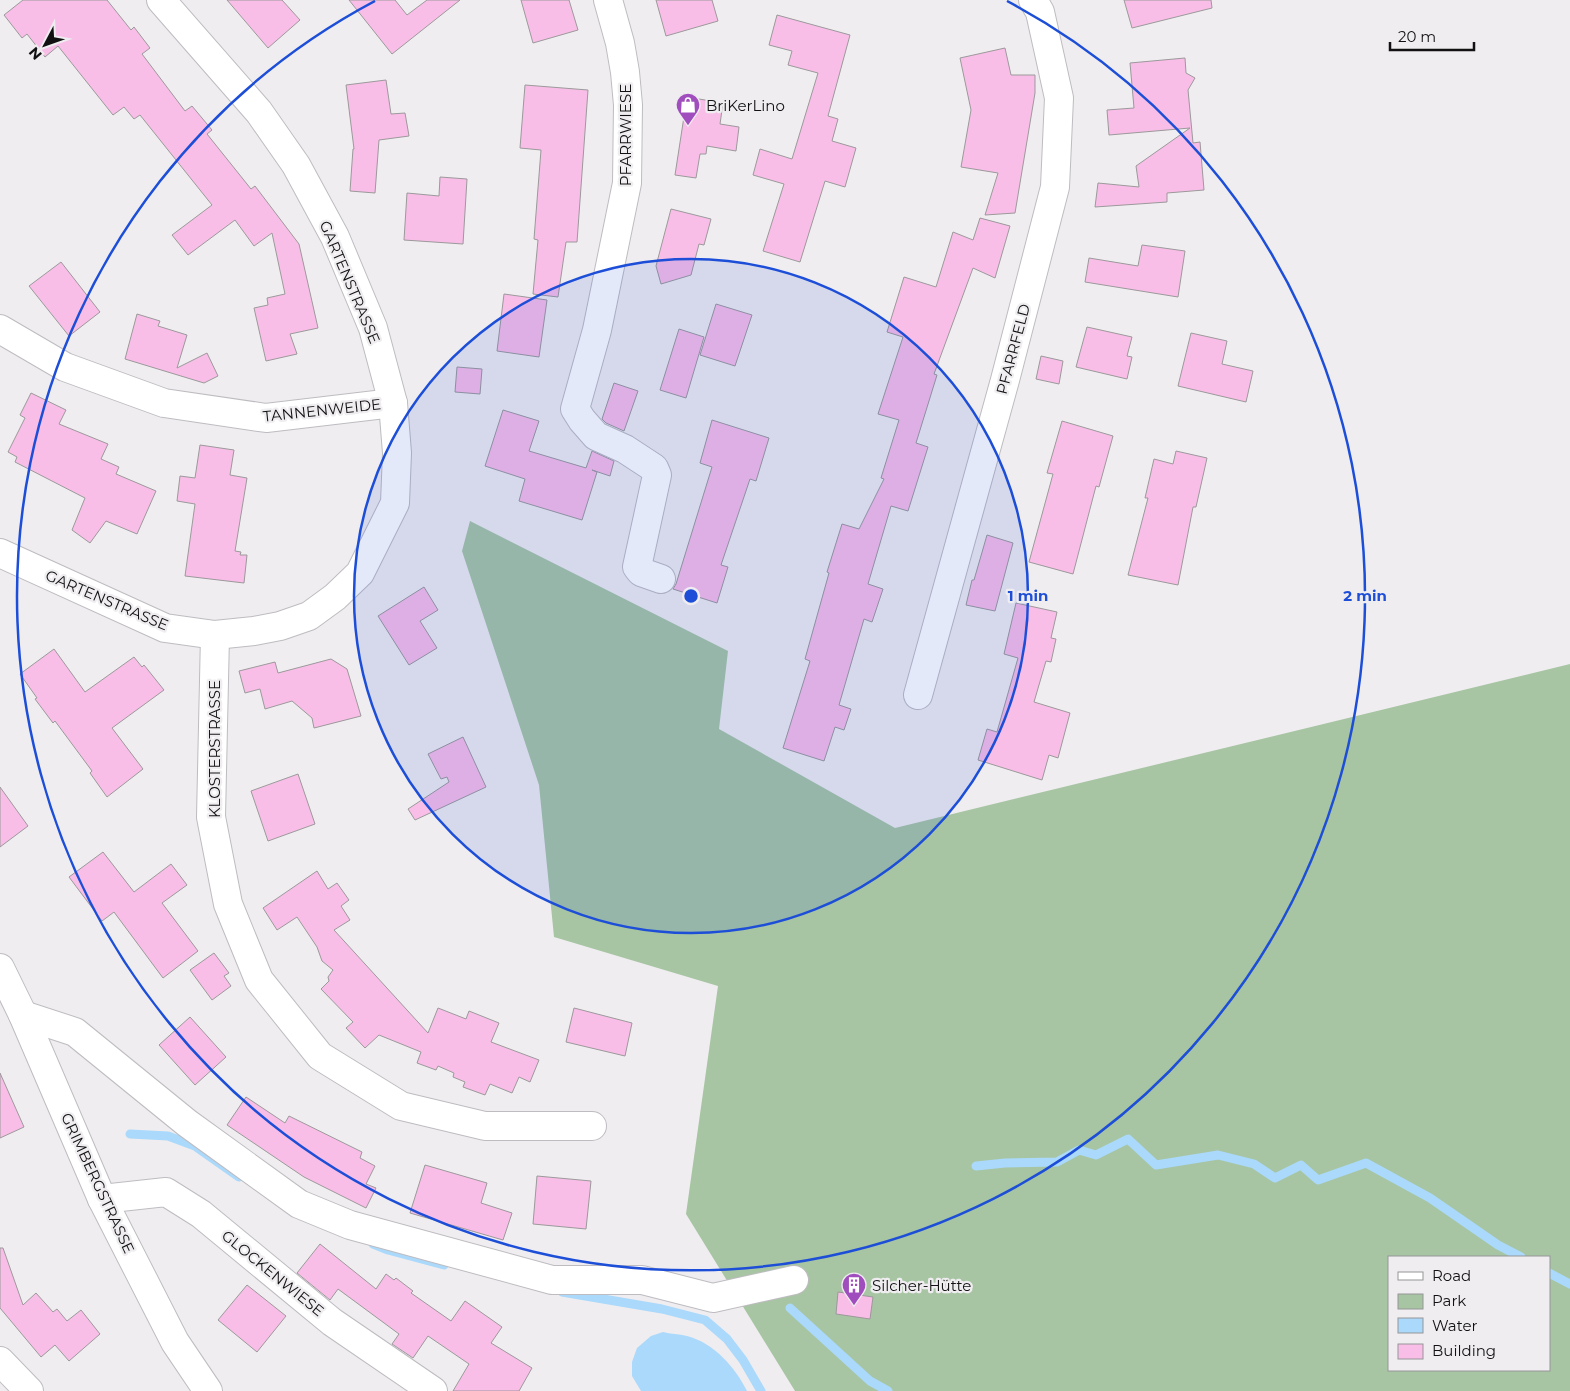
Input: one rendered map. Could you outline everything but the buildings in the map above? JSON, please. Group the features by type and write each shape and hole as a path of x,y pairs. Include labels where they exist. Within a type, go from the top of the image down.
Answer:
{"street":[{"name":"GARTENSTRASSE","path":"0,553 165,628 215,635 254,631 280,626 309,616 335,597 360,573 395,503 397,454 393,403 373,328 335,237 296,165 259,112 161,0"},
{"name":"PFARRWIESE","path":"608,0 620,43 625,72 628,105 627,183 597,330 574,409 596,436 625,449 654,468 657,475 654,496 637,567 641,572 662,579"},
{"name":"PFARRFELD","path":"918,695 1005,380 1055,187 1059,98 1040,12 1033,0"},
{"name":"TANNENWEIDE","path":"0,329 65,367 164,403 266,418 393,403"},
{"name":"KLOSTERSTRASSE","path":"215,635 211,817 228,904 259,980 320,1056 401,1106 485,1126 592,1126"},
{"name":"GRIMBERGSTRASSE","path":"0,968 23,1015 102,1199 175,1342 208,1391"},
{"path":"23,1015 75,1032 187,1123 300,1204 350,1225 552,1280 642,1280 713,1298 794,1280"},
{"name":"GLOCKENWIESE","path":"102,1199 166,1192 201,1214 332,1322 433,1391"},
{"path":"0,1361 29,1391"}],"green space":[{"path":"470,521 728,651 719,729 895,828 1570,664 1570,1391 795,1391 686,1214 718,986 554,937 539,785 462,551"}],"water":[{"path":"663,1332 697,1339 715,1350 730,1365 747,1391 641,1391 632,1376 632,1362 637,1348 651,1336"}],"waterway":[{"path":"130,1134 168,1136 195,1146 239,1177"},
{"path":"976,1166 1005,1163 1057,1162 1079,1150 1096,1155 1128,1139 1156,1165 1218,1155 1254,1164 1275,1178 1301,1165 1318,1180 1366,1163 1430,1198 1498,1245 1519,1256"},
{"path":"373,1244 444,1265"},
{"path":"1550,1274 1570,1284"},
{"path":"562,1292 662,1309 705,1320 727,1339 743,1360 761,1391"},
{"path":"790,1308 870,1381 888,1391"}],"place":[{"name":"BriKerLino","path":"688,126"},
{"name":"Silcher-Hütte","path":"854,1306"}]}
